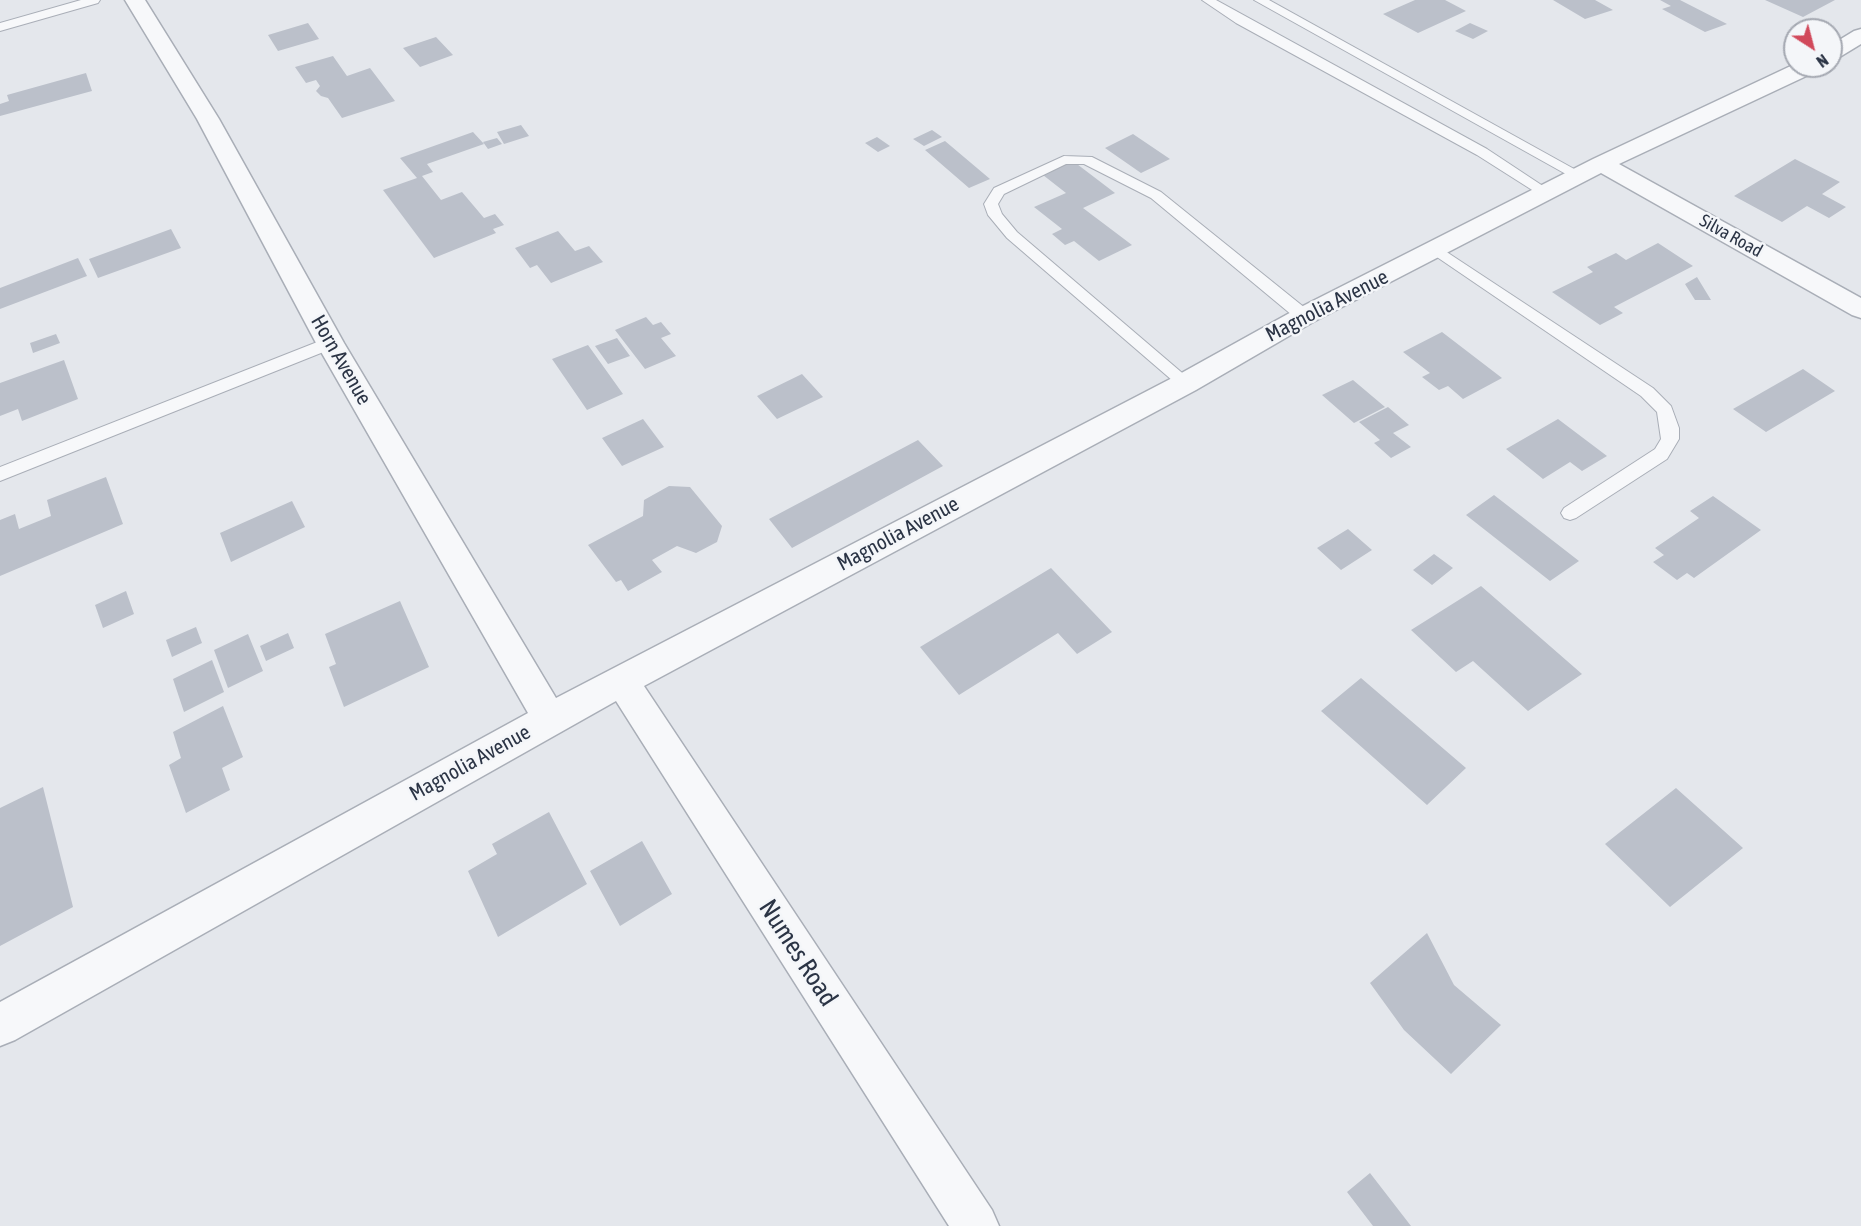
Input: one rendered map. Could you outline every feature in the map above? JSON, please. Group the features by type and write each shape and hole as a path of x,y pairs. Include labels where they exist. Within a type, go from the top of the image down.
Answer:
{"street":[{"name":"Horn Avenue","path":"135,0 208,118 330,343 549,719"},
{"path":"1843,46 1861,35"},
{"name":"Magnolia Avenue","path":"0,1025 549,719 1186,382 1304,316 1436,250 1589,169 1783,78"},
{"name":"Silva Road","path":"1589,169 1861,309"},
{"name":"Numes Road","path":"621,680 976,1226"}],"lane":[{"path":"0,27 94,0"},
{"path":"1208,0 1240,20 1482,152 1545,192"},
{"path":"1260,0 1589,169"},
{"path":"1186,382 1012,235 995,215 991,204 999,191 1064,160 1087,160 1156,195 1304,316"},
{"path":"1436,250 1605,363 1647,393 1665,410 1670,428 1670,439 1661,454 1570,513"},
{"path":"0,474 330,343"}],"building":[{"path":"1415,0 1445,0 1466,11 1418,33 1383,14"},
{"path":"1553,0 1595,0 1613,10 1585,19"},
{"path":"1660,0 1680,0 1727,24 1705,32 1662,9 1671,6"},
{"path":"1765,0 1835,0 1803,17"},
{"path":"308,23 319,39 278,51 268,35"},
{"path":"1470,23 1488,31 1473,39 1455,31"},
{"path":"436,37 453,55 420,67 403,48"},
{"path":"333,56 347,76 370,68 395,101 342,118 328,98 316,91 320,86 316,80 306,83 295,67"},
{"path":"86,73 92,91 0,116 0,104 9,101 7,95"},
{"path":"521,125 529,136 504,144 497,132"},
{"path":"932,130 942,137 924,146 913,139"},
{"path":"473,132 484,144 427,164 433,172 422,176 441,200 462,192 484,218 495,214 504,225 493,229 496,233 434,258 383,190 417,178 400,158"},
{"path":"1133,134 1170,159 1141,173 1105,148"},
{"path":"877,137 890,146 878,152 865,143"},
{"path":"497,138 502,144 488,149 483,142"},
{"path":"945,141 990,179 969,188 925,150"},
{"path":"1795,159 1840,182 1822,194 1846,207 1829,218 1807,206 1782,222 1734,196"},
{"path":"1073,161 1115,193 1083,208 1132,245 1099,261 1074,241 1065,245 1052,234 1062,229 1034,207 1066,193 1043,175"},
{"path":"171,229 181,248 98,278 89,259"},
{"path":"558,231 575,251 589,246 603,262 551,283 537,265 530,268 515,248"},
{"path":"1658,243 1693,266 1614,307 1623,313 1600,325 1552,292 1593,272 1587,267 1616,253 1626,260"},
{"path":"78,258 87,276 0,309 0,288"},
{"path":"1697,277 1711,300 1695,300 1685,284"},
{"path":"646,317 653,325 661,322 671,334 661,338 676,356 645,369 615,330"},
{"path":"1442,332 1502,378 1463,399 1448,386 1439,390 1422,377 1430,373 1403,352"},
{"path":"56,334 60,343 33,353 30,343"},
{"path":"617,338 630,356 608,364 595,346"},
{"path":"588,345 623,394 587,410 552,359"},
{"path":"64,360 78,399 22,421 18,409 0,416 0,383"},
{"path":"1803,369 1835,391 1766,432 1733,409"},
{"path":"802,374 823,397 777,419 757,396"},
{"path":"1353,380 1385,407 1354,423 1322,395"},
{"path":"1388,407 1409,425 1393,433 1411,447 1391,458 1374,443 1380,440 1359,422"},
{"path":"643,419 664,447 622,466 602,438"},
{"path":"1558,419 1607,456 1582,471 1570,462 1543,479 1506,449"},
{"path":"918,440 943,466 792,548 769,519"},
{"path":"106,477 123,524 0,576 0,520 15,514 19,529 51,516 47,500"},
{"path":"669,486 690,487 722,526 717,542 696,553 677,546 652,560 662,572 628,591 621,580 616,582 588,545 643,516 644,500"},
{"path":"1494,495 1579,561 1550,581 1466,515"},
{"path":"1713,496 1761,530 1694,578 1687,573 1677,580 1653,562 1664,555 1655,548 1699,518 1690,511"},
{"path":"292,501 305,527 231,562 220,533"},
{"path":"1348,529 1372,550 1341,570 1317,548"},
{"path":"1434,554 1453,568 1432,585 1413,570"},
{"path":"1051,568 1112,632 1077,654 1058,633 959,695 920,647"},
{"path":"1481,586 1582,674 1528,711 1473,661 1456,672 1411,630"},
{"path":"126,591 134,614 103,628 95,605"},
{"path":"400,601 429,667 344,707 329,667 336,664 325,634"},
{"path":"196,627 202,643 172,657 166,640"},
{"path":"288,633 294,648 266,661 260,646"},
{"path":"248,634 263,671 228,688 214,650"},
{"path":"212,660 224,692 184,712 173,679"},
{"path":"1361,678 1466,768 1427,805 1321,711"},
{"path":"223,706 243,757 222,768 230,790 186,813 169,765 181,758 173,732"},
{"path":"43,787 73,907 0,946 0,808"},
{"path":"1676,788 1743,848 1670,907 1605,844"},
{"path":"549,812 587,884 498,937 468,871 497,854 492,844"},
{"path":"642,841 672,894 620,926 590,871"},
{"path":"1427,933 1454,985 1501,1025 1451,1074 1404,1030 1370,983"},
{"path":"1370,1173 1411,1226 1373,1226 1347,1192"}]}
